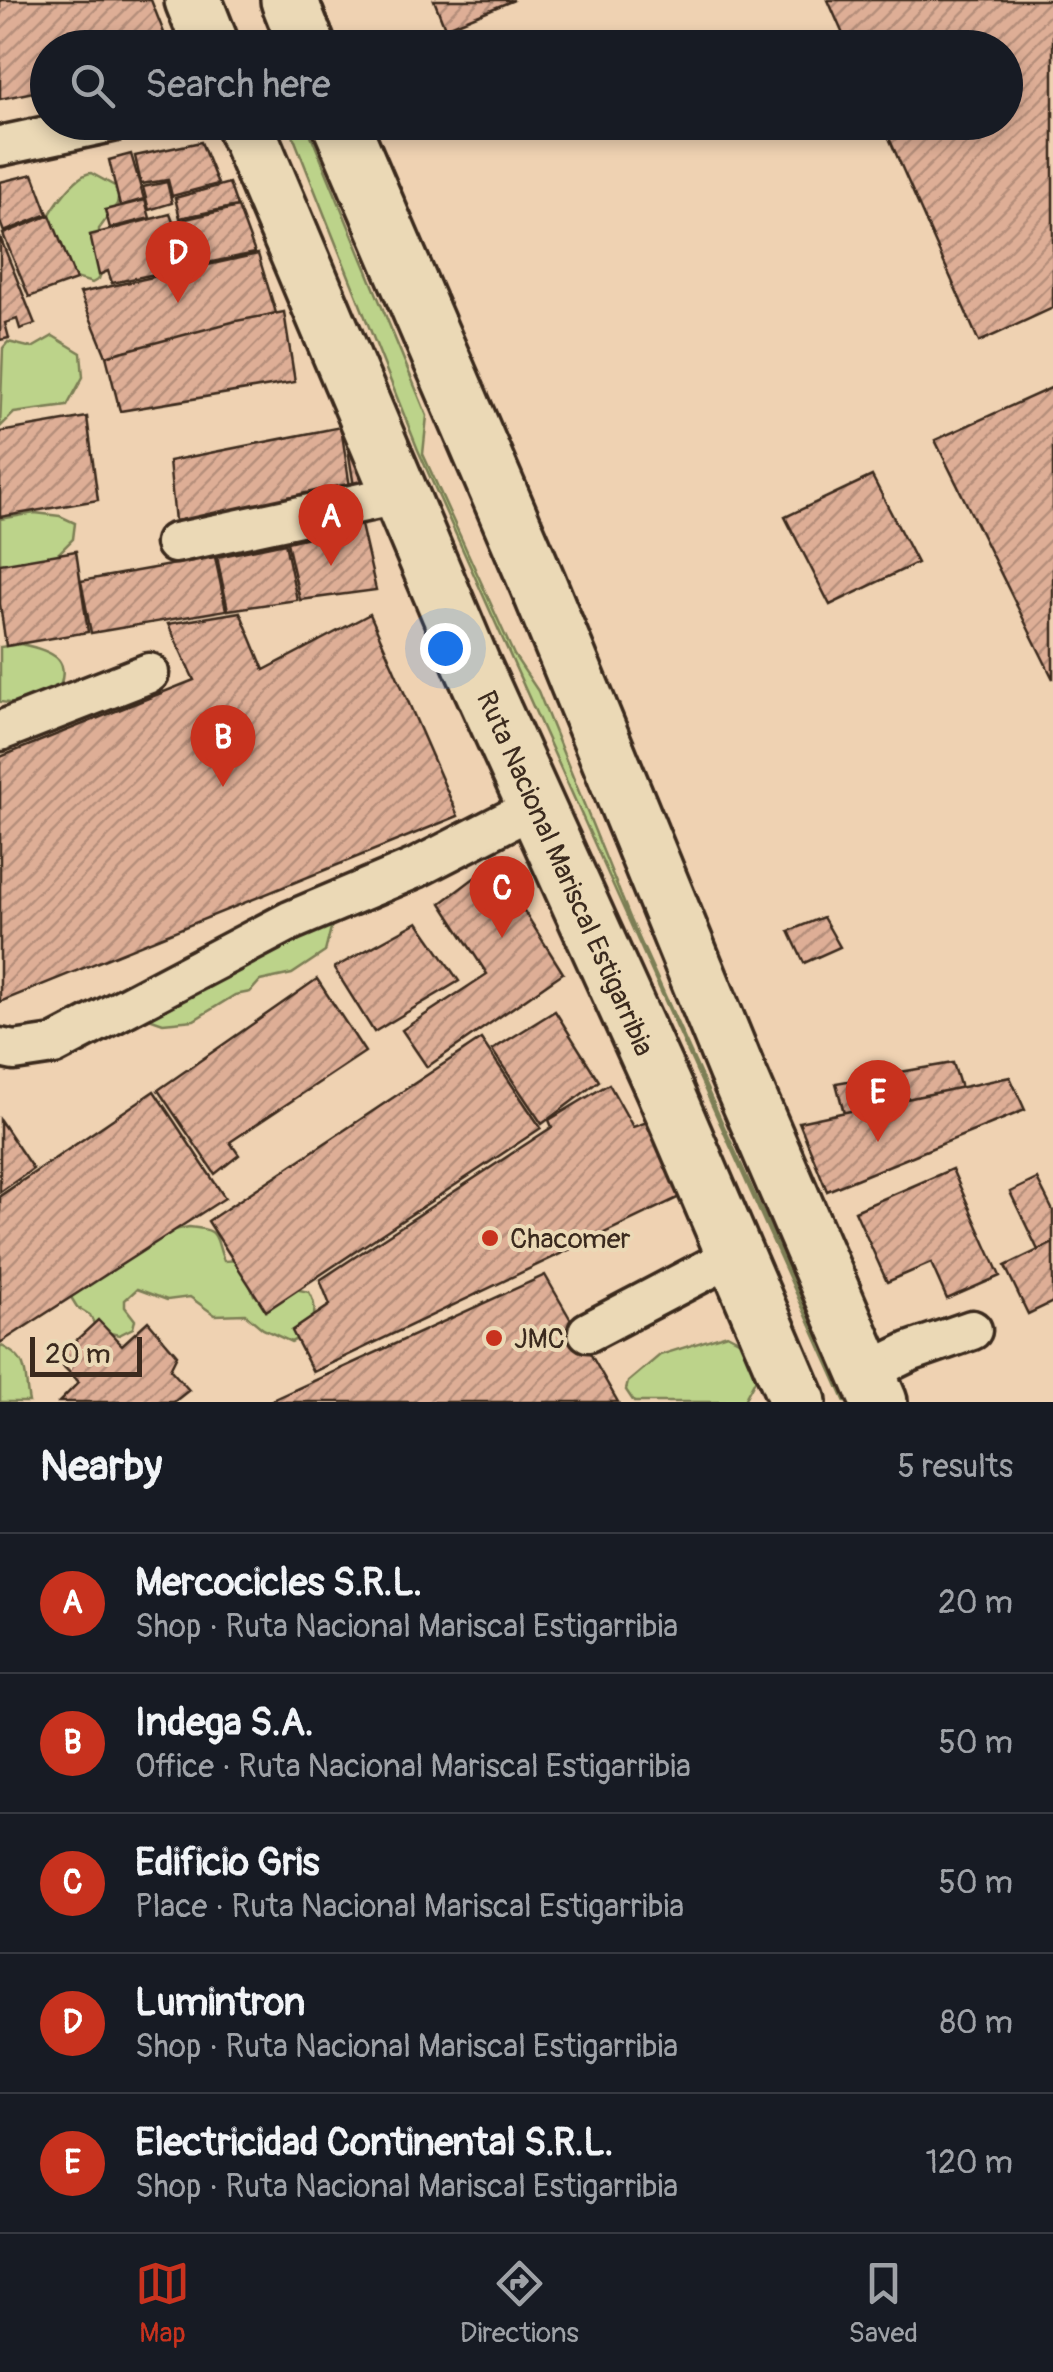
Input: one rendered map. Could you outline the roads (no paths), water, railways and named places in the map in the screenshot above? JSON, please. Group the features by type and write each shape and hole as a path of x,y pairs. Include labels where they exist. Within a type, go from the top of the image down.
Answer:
{"highway":[{"path":"194,0 205,30"},
{"path":"289,0 301,30"},
{"name":"Ruta Nacional Mariscal Estigarribia","path":"251,140 534,807 663,1086 792,1400"},
{"path":"348,140 531,567 728,1051 872,1388"}],"street":[{"path":"0,146 30,140"},
{"path":"175,544 402,494"},
{"path":"0,731 149,673"},
{"path":"0,1048 14,1051 54,1045 290,921 416,868 534,807"},
{"path":"588,1332 735,1255"},
{"path":"872,1388 909,1352 972,1330"}],"place":[{"name":"Lumintron","path":"178,303"},
{"name":"Mercocicles S.R.L.","path":"331,566"},
{"name":"Indega S.A.","path":"223,787"},
{"name":"Edificio Gris","path":"502,938"},
{"name":"Electricidad Continental S.R.L.","path":"878,1142"},
{"name":"Chacomer","path":"490,1238"},
{"name":"JMC","path":"494,1338"}]}
